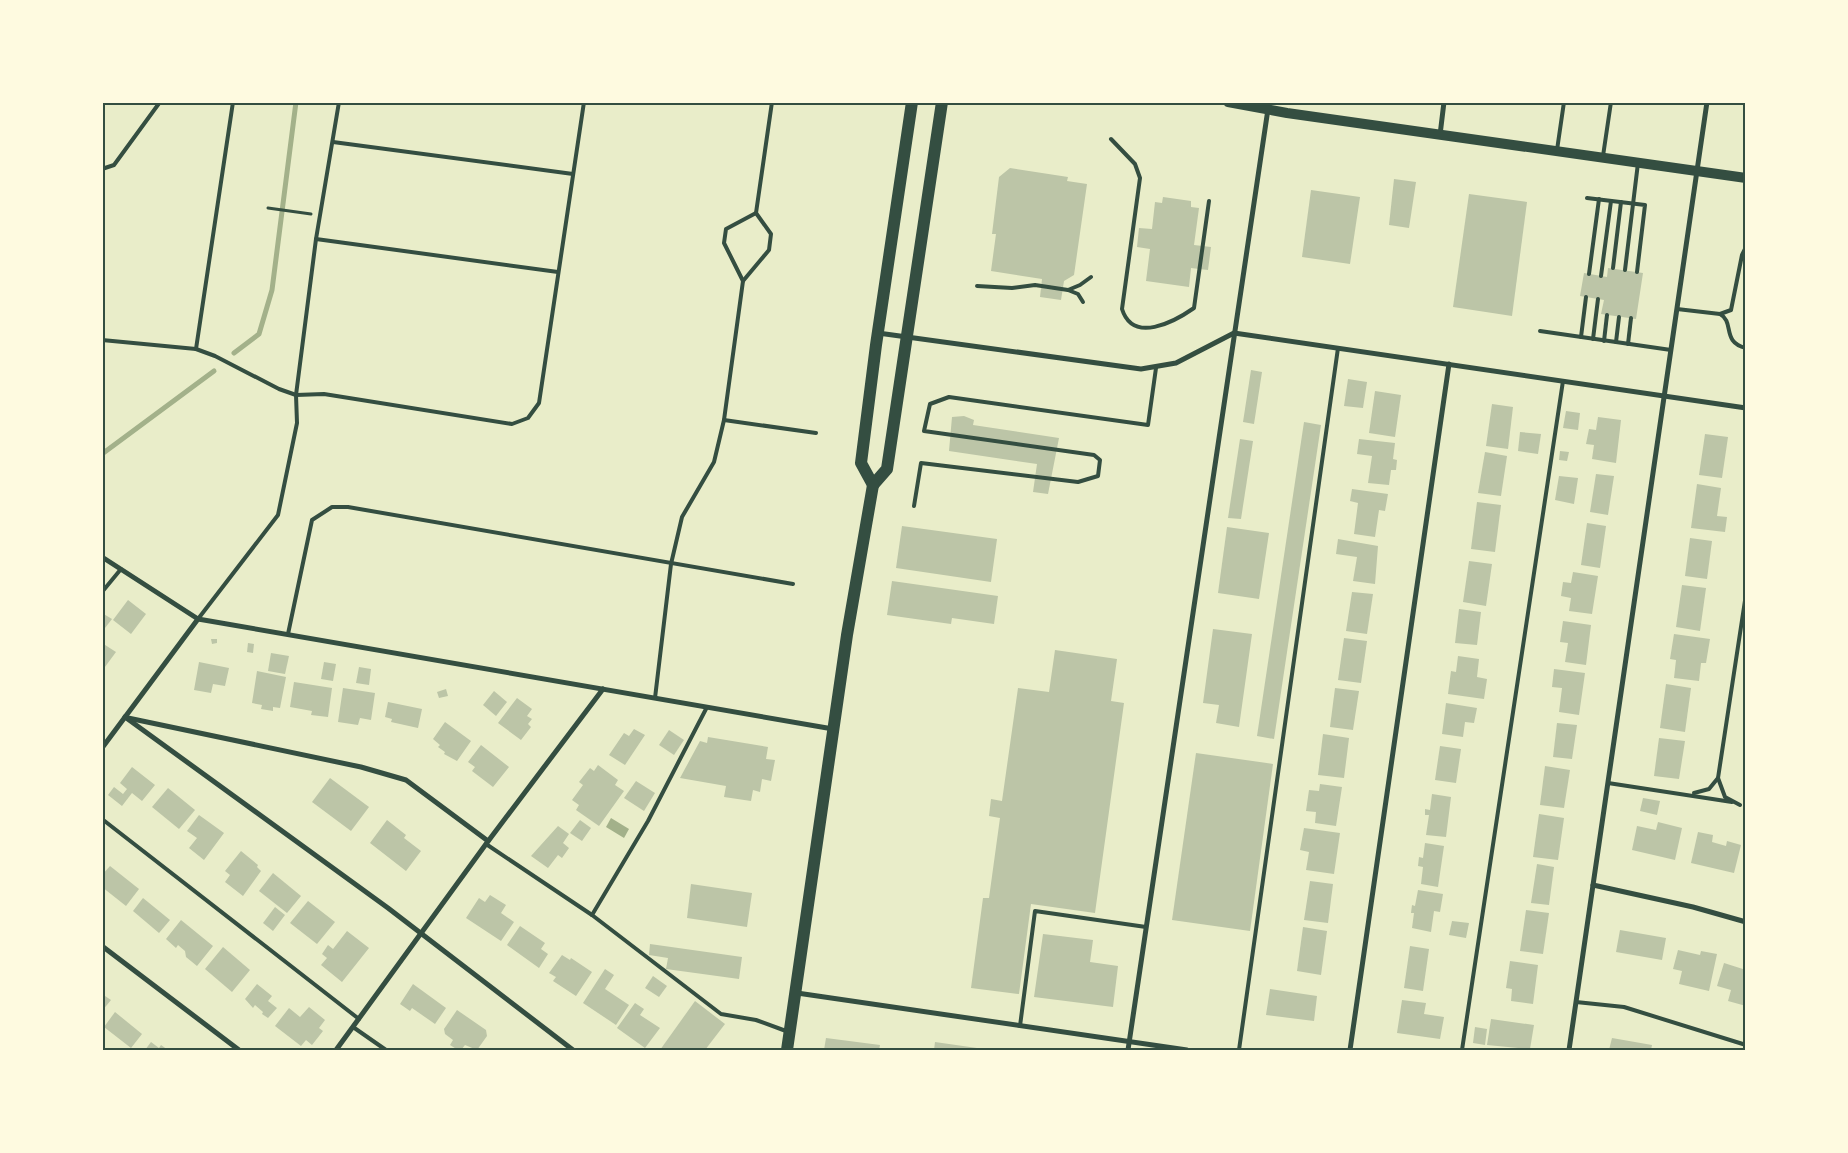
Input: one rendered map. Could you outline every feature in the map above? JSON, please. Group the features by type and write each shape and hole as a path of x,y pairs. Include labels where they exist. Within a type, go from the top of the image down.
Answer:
{"main road":[{"path":"873,485 861,464 878,332 912,102"},
{"path":"787,1050 846,635 873,485 887,469 942,102"},
{"path":"1228,102 1268,110 1746,178"}],"street":[{"path":"1440,135 1444,102"},
{"path":"1569,1050 1708,102"},
{"path":"1128,1050 1268,110"},
{"path":"878,332 1124,368 1156,368 1176,364 1234,333 1746,408"},
{"path":"1350,1050 1448,364"},
{"path":"102,557 198,618 833,729"},
{"path":"102,748 198,618"},
{"path":"336,1050 487,843 603,689"},
{"path":"125,717 380,771 406,780 487,843"},
{"path":"125,717 381,902 573,1050"},
{"path":"1593,885 1693,907 1746,922"},
{"path":"102,946 239,1050"},
{"path":"794,993 1187,1050"}],"lane":[{"path":"102,170 114,165 160,102"},
{"path":"196,349 233,102"},
{"path":"198,618 278,515 297,423 296,395 316,239 339,102"},
{"path":"102,340 196,349 215,356 279,390 296,395 324,394 512,424 528,418 539,403 584,102"},
{"path":"655,698 670,564 682,517 714,462 724,420 743,281 769,250 771,234 756,213 772,102"},
{"path":"1557,152 1564,102"},
{"path":"1603,158 1611,102"},
{"path":"1111,140 1135,164 1140,178 1122,309 1127,322 1132,326 1148,328 1160,326 1194,308 1209,201"},
{"path":"333,142 573,174"},
{"path":"1625,270 1638,163"},
{"path":"1587,198 1645,205 1637,272"},
{"path":"1589,274 1600,199"},
{"path":"1601,276 1611,201"},
{"path":"1613,268 1621,202"},
{"path":"743,281 724,243 726,229 756,213"},
{"path":"316,239 558,272"},
{"path":"1678,309 1720,314 1728,312 1733,306 1742,255 1746,247"},
{"path":"1068,290 1080,285 1091,277"},
{"path":"978,286 1012,288 1035,285 1068,290 1078,294 1084,302"},
{"path":"1581,337 1586,297"},
{"path":"1593,339 1598,299"},
{"path":"1720,314 1726,320 1731,339 1736,345 1746,348"},
{"path":"1604,341 1608,315"},
{"path":"1616,342 1619,317"},
{"path":"1628,344 1631,318"},
{"path":"1540,331 1672,350"},
{"path":"1240,1050 1338,348"},
{"path":"914,506 921,463 1078,482 1098,476 1100,460 1094,455 924,431 930,404 949,397 1148,425 1156,368"},
{"path":"1462,1050 1563,381"},
{"path":"724,420 816,432"},
{"path":"288,634 312,520 332,507 348,507 793,584"},
{"path":"102,592 120,569"},
{"path":"1740,804 1725,796 1718,778 1746,594"},
{"path":"592,915 648,821 707,707"},
{"path":"1684,793 1706,791 1718,778"},
{"path":"1608,783 1684,793 1746,806"},
{"path":"102,819 359,1019"},
{"path":"487,843 592,915 721,1014 756,1020 789,1032"},
{"path":"1020,1026 1035,912 1146,927"},
{"path":"1576,1002 1624,1007 1746,1045"},
{"path":"353,1028 386,1050"}],"path":[{"path":"268,208 321,216"}],"shaded area":[{"path":"611,818 629,829 624,838 606,827"}],"building":[{"path":"1010,168 1068,177 1067,181 1087,184 1074,275 1064,281 1061,300 1040,297 1042,279 991,271 996,234 992,234 999,177"},
{"path":"1394,179 1416,182 1409,228 1389,225"},
{"path":"1311,190 1360,197 1350,264 1302,257"},
{"path":"1469,194 1527,202 1512,316 1453,307"},
{"path":"1163,197 1191,201 1191,207 1199,208 1194,245 1211,247 1208,270 1191,268 1189,287 1146,281 1150,249 1137,247 1139,228 1152,229 1155,202 1162,203"},
{"path":"1608,268 1643,273 1636,319 1601,314 1604,300 1580,296 1584,273 1607,277"},
{"path":"1251,370 1262,372 1254,424 1243,422"},
{"path":"1348,379 1367,382 1363,408 1344,406"},
{"path":"1375,391 1401,395 1395,437 1369,433"},
{"path":"1492,404 1513,407 1508,449 1486,446"},
{"path":"1566,411 1580,413 1578,430 1563,428"},
{"path":"964,416 974,420 973,425 1059,438 1048,494 1033,492 1037,464 949,451 952,417"},
{"path":"1598,417 1621,420 1616,463 1592,459 1594,445 1586,444 1589,429 1596,430"},
{"path":"1304,422 1321,425 1274,739 1257,736"},
{"path":"1520,432 1541,434 1538,454 1518,451"},
{"path":"1705,434 1728,437 1722,478 1699,475"},
{"path":"1240,439 1253,441 1241,519 1228,518"},
{"path":"1359,439 1395,443 1393,459 1397,460 1396,470 1391,470 1389,485 1368,483 1372,456 1357,454"},
{"path":"1560,451 1569,452 1567,461 1559,460"},
{"path":"1485,452 1507,456 1501,496 1478,493"},
{"path":"1596,474 1614,476 1608,515 1590,512"},
{"path":"1559,476 1578,478 1574,504 1555,500"},
{"path":"1697,484 1721,488 1717,516 1727,517 1725,532 1691,528"},
{"path":"1352,489 1388,494 1385,511 1379,510 1375,537 1354,534 1358,503 1350,501"},
{"path":"1477,502 1501,505 1495,552 1471,549"},
{"path":"1587,523 1606,526 1600,568 1581,565"},
{"path":"902,526 997,539 991,582 896,568"},
{"path":"1227,527 1269,533 1259,599 1218,593"},
{"path":"1690,538 1712,541 1707,579 1685,576"},
{"path":"1338,539 1378,546 1375,584 1353,581 1357,557 1336,554"},
{"path":"1469,561 1492,564 1486,606 1463,602"},
{"path":"1573,572 1598,576 1592,614 1569,611 1571,598 1561,596 1563,582 1571,583"},
{"path":"892,581 998,596 994,624 952,618 951,624 887,615"},
{"path":"1682,585 1706,588 1700,631 1676,627"},
{"path":"1352,592 1373,594 1367,634 1346,631"},
{"path":"128,600 146,614 131,634 113,620"},
{"path":"1459,609 1481,612 1477,645 1455,643"},
{"path":"102,613 112,619 105,628 102,626"},
{"path":"1563,621 1591,625 1586,665 1565,662 1568,643 1560,642"},
{"path":"1213,629 1252,634 1239,727 1216,723 1219,705 1203,703"},
{"path":"1674,634 1710,639 1706,663 1701,663 1699,681 1674,678 1676,660 1670,659"},
{"path":"1344,638 1367,641 1361,683 1338,680"},
{"path":"211,639 217,639 217,643 212,644"},
{"path":"102,643 116,652 102,671"},
{"path":"248,643 254,644 253,653 247,652"},
{"path":"1055,650 1117,659 1111,701 1124,703 1095,913 1031,904 1019,994 971,988 983,898 989,898 1000,818 989,816 991,799 1002,801 1018,688 1049,692"},
{"path":"271,653 289,656 285,674 268,671"},
{"path":"1458,656 1479,659 1477,677 1487,679 1484,699 1448,694 1451,671 1456,672"},
{"path":"199,662 229,668 225,686 213,684 211,693 194,690"},
{"path":"324,662 336,664 333,681 321,679"},
{"path":"359,667 371,669 369,685 356,683"},
{"path":"1554,669 1585,673 1579,715 1559,712 1562,688 1552,687"},
{"path":"257,671 286,677 280,708 273,707 273,711 261,709 262,705 252,703"},
{"path":"294,682 332,688 328,717 311,715 312,711 290,707"},
{"path":"1666,684 1691,688 1685,732 1660,728"},
{"path":"343,688 375,693 371,720 360,718 358,725 338,722"},
{"path":"1335,688 1359,691 1353,730 1330,727"},
{"path":"446,689 448,696 439,698 437,692"},
{"path":"494,691 507,702 496,716 483,705"},
{"path":"517,698 532,709 527,716 532,719 528,724 531,727 521,740 498,723"},
{"path":"388,702 422,709 418,728 391,722 392,719 385,717"},
{"path":"1446,703 1477,708 1474,723 1465,722 1463,737 1442,734"},
{"path":"445,722 471,741 457,761 444,754 445,752 438,747 440,745 433,739"},
{"path":"1557,723 1577,725 1572,759 1553,757"},
{"path":"634,729 645,735 625,765 609,755 624,733 629,736"},
{"path":"669,730 684,740 674,755 659,745"},
{"path":"1323,734 1349,738 1344,778 1318,775"},
{"path":"708,737 768,747 766,759 775,760 771,781 762,779 760,792 753,790 751,801 724,797 726,786 680,778 700,741 707,743"},
{"path":"1659,738 1685,741 1679,779 1654,776"},
{"path":"481,745 509,767 493,787 472,771 475,767 468,762"},
{"path":"1440,746 1461,749 1456,783 1435,780"},
{"path":"1196,753 1273,764 1250,931 1172,920"},
{"path":"598,765 618,780 615,785 624,791 599,826 576,810 579,805 572,800 583,785 579,782 590,768 594,771"},
{"path":"1545,766 1570,770 1564,808 1540,805"},
{"path":"132,767 155,785 142,801 132,793 122,806 108,795 114,787 123,794 127,789 120,783"},
{"path":"330,778 369,807 351,831 312,802"},
{"path":"636,781 655,793 644,811 624,798"},
{"path":"1320,784 1342,787 1336,826 1315,823 1316,812 1306,811 1309,790 1319,791"},
{"path":"168,788 195,810 179,829 152,807"},
{"path":"1432,794 1451,797 1446,837 1426,835 1429,815 1425,815 1425,809 1430,810"},
{"path":"1643,798 1660,801 1657,815 1640,811"},
{"path":"1539,814 1564,818 1558,860 1533,857"},
{"path":"199,815 224,833 204,860 189,848 197,838 187,831"},
{"path":"387,820 406,835 404,838 421,851 406,871 370,843"},
{"path":"580,820 591,828 582,841 570,833"},
{"path":"1658,822 1682,828 1675,860 1632,850 1637,826 1656,830"},
{"path":"558,826 569,834 563,843 569,848 562,858 558,855 548,868 531,856"},
{"path":"1304,828 1340,833 1334,874 1306,870 1309,852 1300,850"},
{"path":"1698,832 1713,835 1712,842 1726,846 1727,841 1741,845 1734,873 1691,863"},
{"path":"1425,843 1444,846 1438,887 1421,884 1423,867 1418,866 1419,857 1423,858"},
{"path":"241,851 258,865 257,867 261,871 243,896 225,882 230,875 225,871"},
{"path":"1537,864 1554,867 1549,905 1531,903"},
{"path":"110,866 139,889 126,906 102,887 102,875"},
{"path":"273,873 301,896 287,913 259,891"},
{"path":"1310,881 1333,884 1328,923 1304,920"},
{"path":"691,884 752,893 747,927 687,918"},
{"path":"1418,890 1443,894 1440,912 1434,911 1431,932 1412,928 1414,913 1411,913 1412,905 1415,906"},
{"path":"490,895 506,905 501,913 514,922 501,941 466,918 479,898 485,902"},
{"path":"143,898 170,920 159,933 133,911"},
{"path":"308,901 335,922 317,944 290,923"},
{"path":"275,907 285,915 273,931 263,923"},
{"path":"1526,910 1549,913 1543,954 1520,951"},
{"path":"181,920 213,946 197,966 186,957 185,951 178,945 176,948 166,939"},
{"path":"1452,921 1469,923 1466,938 1449,935"},
{"path":"520,926 545,943 541,949 548,954 539,968 507,945"},
{"path":"1303,927 1327,931 1321,975 1297,971"},
{"path":"1620,930 1666,938 1662,960 1616,952"},
{"path":"347,931 369,948 342,982 321,965 327,958 322,954 328,945 333,949"},
{"path":"1043,934 1093,940 1090,962 1118,966 1113,1007 1034,997"},
{"path":"650,944 742,957 739,979 666,969 668,958 649,955"},
{"path":"1410,946 1429,949 1423,991 1404,988"},
{"path":"223,947 250,970 232,992 205,969"},
{"path":"1678,950 1700,955 1701,951 1717,954 1709,991 1679,984 1682,971 1673,969"},
{"path":"562,955 570,960 571,958 592,972 576,996 553,981 556,977 549,973"},
{"path":"1510,961 1538,965 1533,1004 1511,1001 1512,989 1506,988"},
{"path":"1724,963 1746,970 1746,1006 1728,1001 1731,990 1717,986"},
{"path":"605,969 614,975 605,989 629,1005 616,1025 583,1003"},
{"path":"653,976 667,986 659,997 645,988"},
{"path":"257,984 272,996 268,1001 277,1008 268,1018 255,1005 253,1008 245,999"},
{"path":"413,984 446,1008 435,1024 412,1008 410,1011 400,1004"},
{"path":"1270,989 1317,996 1314,1021 1266,1015"},
{"path":"102,994 111,1000 102,1011"},
{"path":"1402,1000 1426,1003 1424,1014 1444,1017 1440,1039 1397,1033"},
{"path":"695,1001 725,1024 705,1050 660,1050"},
{"path":"635,1003 644,1009 640,1015 660,1028 645,1048 617,1028"},
{"path":"309,1007 325,1020 319,1028 323,1031 312,1045 306,1040 301,1046 275,1026 289,1008 300,1017"},
{"path":"457,1010 486,1030 487,1036 477,1050 465,1045 461,1050 458,1050 450,1045 453,1040 445,1034 444,1029"},
{"path":"115,1012 142,1034 131,1048 104,1027"},
{"path":"1491,1019 1534,1025 1530,1049 1487,1045"},
{"path":"1475,1027 1487,1029 1485,1045 1473,1043"},
{"path":"826,1038 880,1045 879,1050 824,1050"},
{"path":"1612,1038 1652,1045 1651,1050 1609,1050"},
{"path":"151,1042 159,1048 161,1045 168,1050 145,1050"},
{"path":"935,1042 984,1049 984,1050 934,1050"}],"waterway":[{"path":"234,353 259,334 272,290 296,102"},
{"path":"102,454 214,371"}]}
